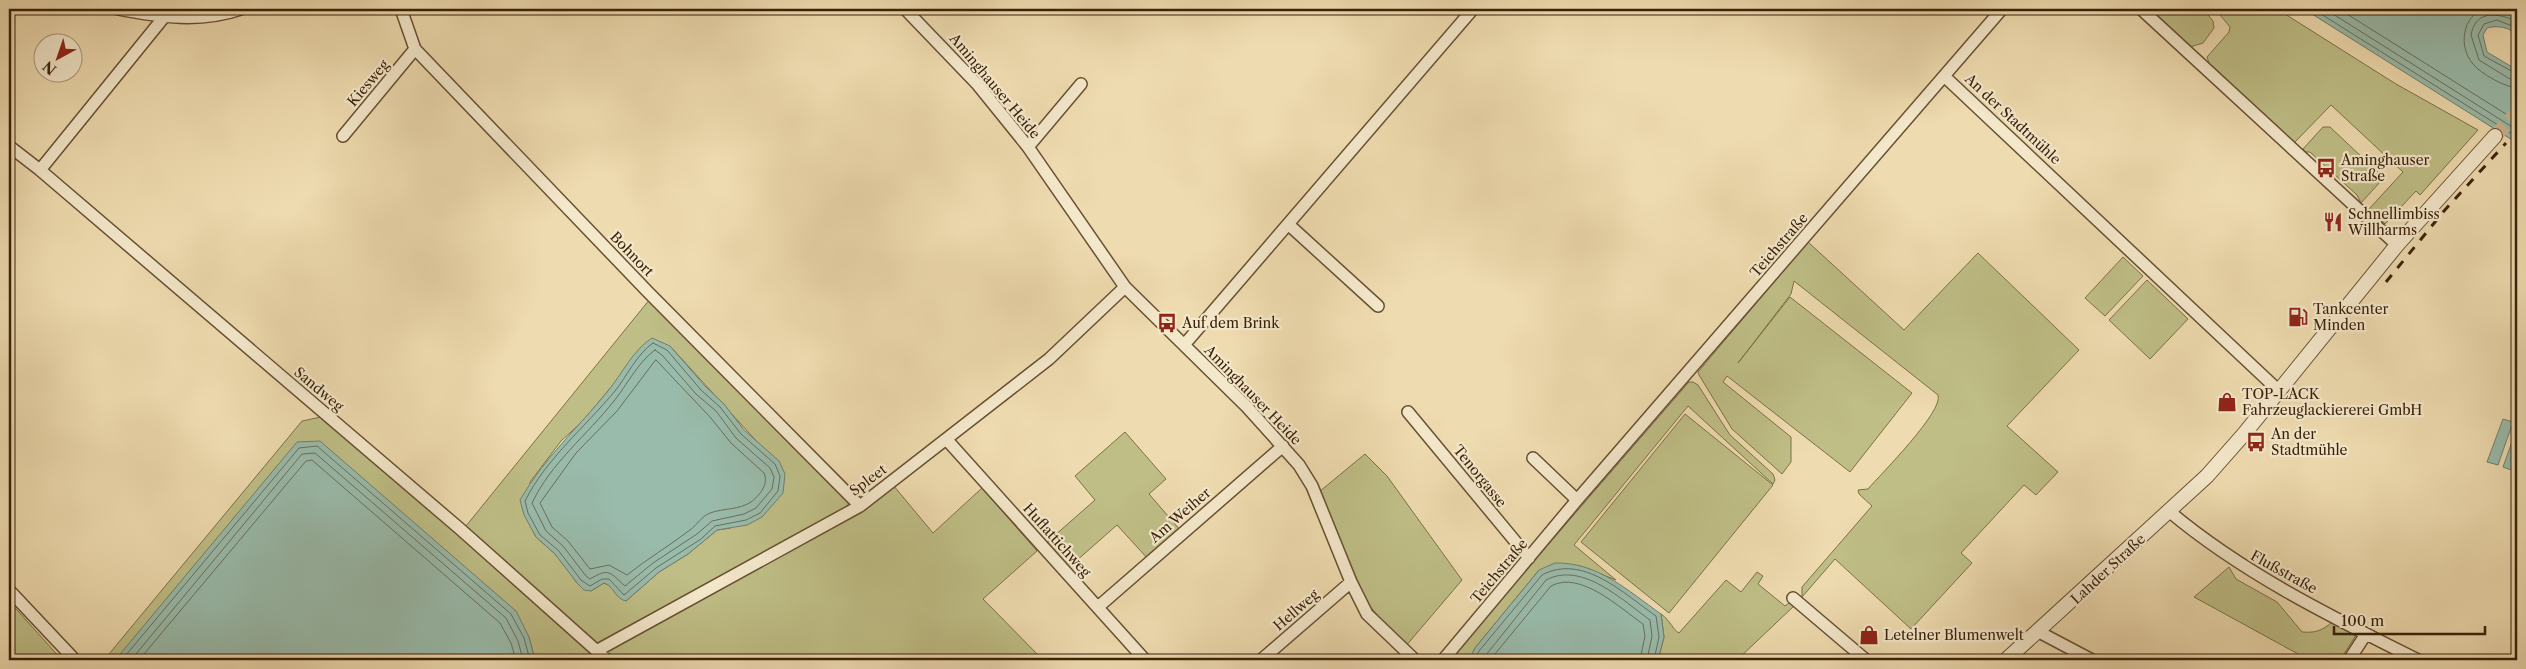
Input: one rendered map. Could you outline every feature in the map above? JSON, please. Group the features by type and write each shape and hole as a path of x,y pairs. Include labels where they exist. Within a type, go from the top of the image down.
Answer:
{"street":[{"path":"118,9 144,11 164,17 200,17 227,14 241,9"},
{"name":"Bohnort","path":"401,9 415,49 648,292 860,506"},
{"name":"Aminghauser Heide","path":"905,9 978,85 1028,147 1124,287 1283,446 1312,486 1351,582 1368,614 1415,660"},
{"path":"1184,345 1473,9"},
{"name":"Teichstraße","path":"1443,660 1577,500 2002,9"},
{"path":"2141,9 2397,245"},
{"path":"40,170 164,17"},
{"name":"Kiesweg","path":"343,136 415,49"},
{"name":"An der Stadtmühle","path":"1944,76 2279,391"},
{"path":"1028,147 1081,84"},
{"name":"Lahder Straße","path":"2006,660 2039,632 2207,476 2279,391 2397,245 2495,136"},
{"name":"Sandweg","path":"9,146 40,170 459,528 607,660"},
{"path":"1288,224 1378,306"},
{"name":"Spleet","path":"598,650 860,506 1049,359 1082,330 1124,287"},
{"name":"Tenorgasse","path":"1408,412 1529,558"},
{"name":"Huflattichweg","path":"947,440 1145,660"},
{"name":"Am Weiher","path":"1098,607 1283,446"},
{"path":"1533,458 1577,500"},
{"name":"Flußstraße","path":"2170,512 2202,539 2239,564 2366,634 2418,660"},
{"name":"Hellweg","path":"1261,660 1351,582"},
{"path":"9,590 75,660"},
{"path":"1793,598 1866,660"},
{"path":"2039,632 2092,660"},
{"path":"2349,660 2366,634"}],"shaded area":[{"path":"2150,9 2203,9 2213,21 2214,28 2203,43 2190,47"},
{"path":"2215,9 2277,9 2396,84 2478,130 2420,195 2416,191 2385,224 2369,209 2403,172 2331,105 2294,143 2210,66 2207,57 2229,32 2230,27"},
{"path":"2323,127 2330,127 2382,176 2381,181 2361,203 2357,195 2310,152 2306,152 2303,149"},
{"path":"1808,242 1904,330 1978,253 2079,350 2007,426 2058,472 2036,495 2024,485 1961,553 1972,563 1911,629 1835,559 1802,597 1802,587 1872,506 1859,494 1858,490 1868,489 1922,428 1937,403 1938,395 1794,281 1791,294 1738,363 1790,297 1912,393 1850,472 1727,376 1723,382 1791,437 1791,462 1782,474 1732,429 1698,372"},
{"path":"2123,257 2143,276 2105,316 2085,298"},
{"path":"2147,280 2188,319 2150,359 2109,320"},
{"path":"650,299 849,500 847,510 599,645 466,526","holes":["670,346 759,444 731,528 717,530 688,554 659,572 626,601 604,583 591,591 577,583 555,554 536,537 533,531 530,482 561,441 582,422 617,380"]},
{"path":"1689,382 1698,385 1730,435 1773,474 1775,480 1773,484 1688,406 1574,545 1616,580 1580,566 1539,570 1475,648 1469,660 1448,660"},
{"path":"1685,414 1773,485 1669,613 1581,542"},
{"path":"321,417 578,639 598,660 535,660 529,637 121,653 120,660 104,660 302,421"},
{"path":"1125,432 1166,479 1149,494 1181,531 1148,559 1117,525 1067,569 1045,544 1095,500 1075,476"},
{"path":"1365,454 1387,476 1462,580 1405,647 1367,603 1319,492"},
{"path":"893,485 933,533 982,488 1037,551 983,599 1043,660 612,660 605,652"},
{"path":"2229,567 2236,579 2277,602 2302,632 2318,631 2332,622 2358,632 2340,660 2309,660 2194,597"},
{"path":"1757,572 1763,576 1758,584 1785,606 1789,603 1795,605 1737,660 1658,660 1664,637 1661,614 1679,633 1726,580 1741,592"},
{"path":"9,601 62,660 9,660"}],"water":[{"path":"2304,9 2517,9 2517,36 2508,29 2499,27 2487,28 2483,35 2487,52 2517,70 2517,143"},
{"path":"652,338 670,346 705,386 724,404 744,430 779,461 785,474 783,493 762,517 747,525 717,530 688,554 659,572 626,601 619,598 604,583 591,591 584,590 555,554 536,537 524,515 520,500 550,457 608,391 639,349"},
{"path":"2503,419 2513,422 2498,465 2487,462"},
{"path":"2517,428 2517,461 2514,471 2503,467"},
{"path":"320,441 516,611 529,637 535,660 120,660 121,653 297,442"},
{"path":"1555,563 1585,567 1599,573 1624,587 1661,614 1664,637 1658,660 1469,660 1475,648 1539,570"}],"tunnel":[{"path":"2495,136 2517,113"}],"railway":[{"path":"2386,282 2444,211 2506,143"}],"place":[{"name":"Aminghauser Straße","path":"2326,168"},
{"name":"Schnellimbiss Willharms","path":"2333,222"},
{"name":"Tankcenter Minden","path":"2298,317"},
{"name":"Auf dem Brink","path":"1167,323"},
{"name":"TOP-LACK Fahrzeuglackiererei GmbH","path":"2227,402"},
{"name":"An der Stadtmühle","path":"2256,442"},
{"name":"Letelner Blumenwelt","path":"1869,635"}]}
